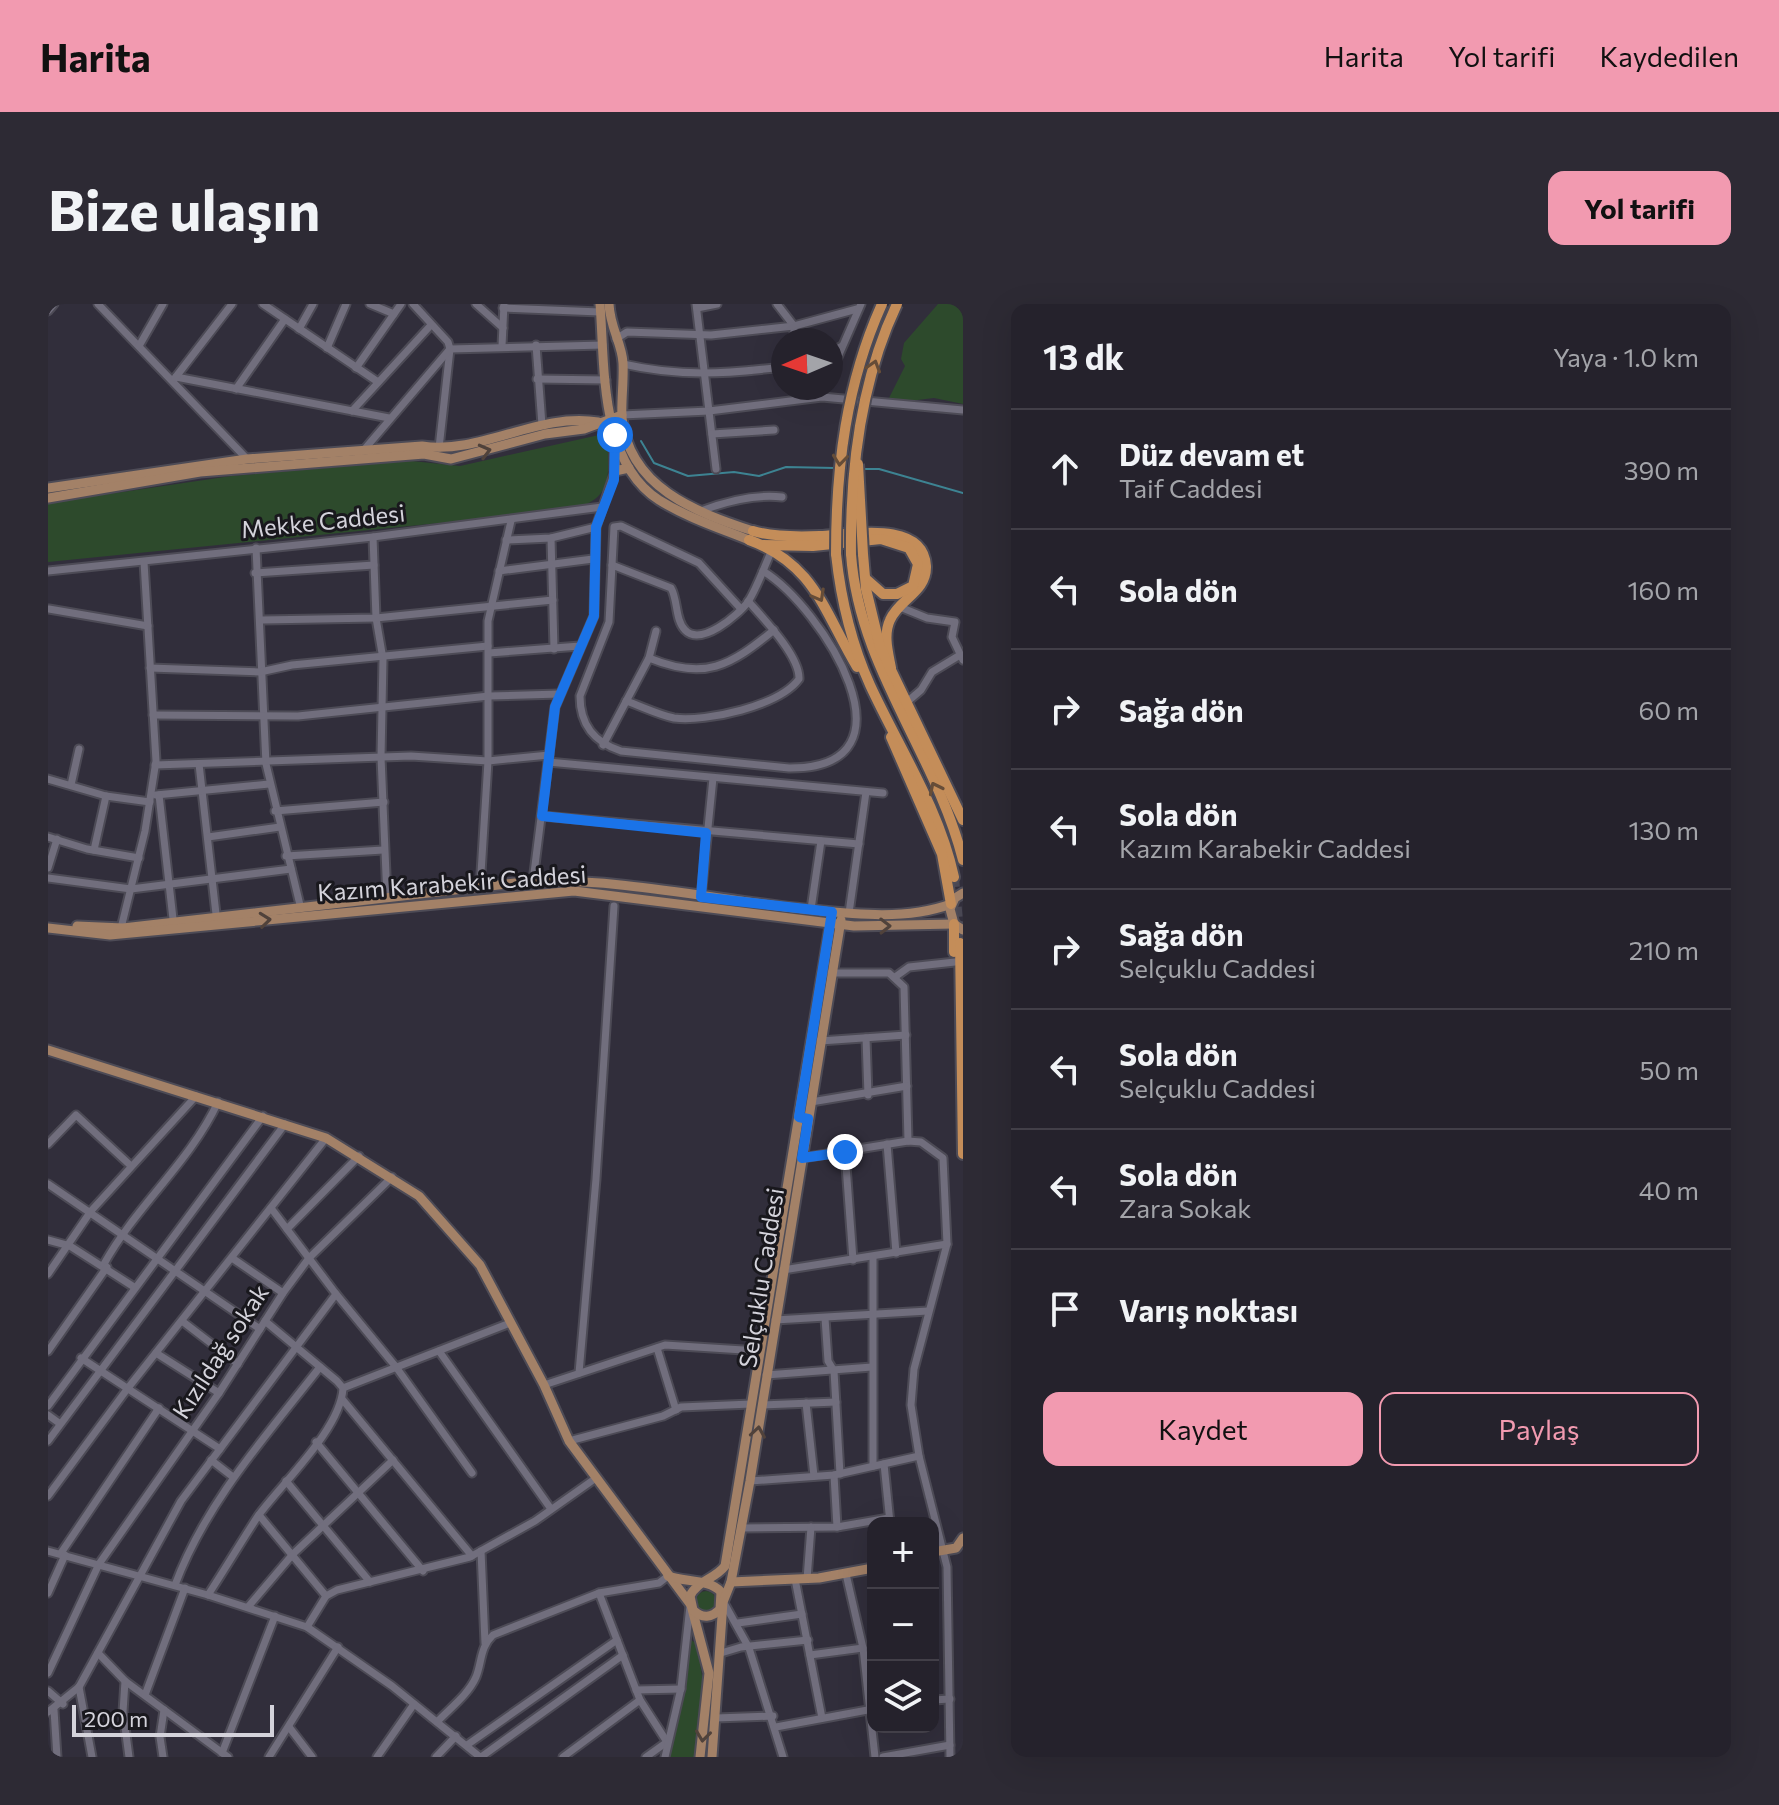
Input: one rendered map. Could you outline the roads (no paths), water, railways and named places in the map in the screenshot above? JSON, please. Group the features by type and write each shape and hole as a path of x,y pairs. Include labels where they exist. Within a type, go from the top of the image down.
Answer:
{"highway":[{"path":"882,304 859,366 844,428 838,477 836,554 850,634 870,685 940,828 954,877"},
{"path":"897,304 870,381 855,454 860,612 881,677 947,812 963,860"},
{"path":"751,536 819,536 868,531 905,537 917,548 926,566 925,577 917,592 900,607 888,626 891,668"},
{"path":"751,536 796,565 812,584 855,664 870,685"},
{"path":"768,548 881,539 909,548 918,564 913,586 897,594 883,594 865,577"},
{"path":"857,554 865,577 874,625 891,668 963,820"},
{"path":"883,713 895,752 942,854 951,904"},
{"path":"958,927 955,962 956,1092 963,1126"},
{"path":"960,943 963,1154"}],"main road":[{"path":"609,304 623,364 622,415 628,445 651,481 751,536"},
{"path":"600,308 611,420 629,468 657,499 751,536"},
{"path":"603,345 616,339"},
{"path":"606,380 613,388 623,384"},
{"path":"48,488 363,451 438,453 451,459 483,453 545,434 584,429 622,415"},
{"path":"48,498 247,463 438,453 542,425 582,419 598,422"},
{"path":"615,435 615,471 629,468"},
{"name":"Kazım Karabekir Caddesi","path":"48,921 86,928 121,928 216,914 480,889 533,881 616,896 701,897 811,909 839,917 909,914 951,904"},
{"name":"Kazım Karabekir Caddesi","path":"48,928 110,935 556,892 958,927"},
{"path":"958,927 951,904 963,893"},
{"name":"Selçuklu Caddesi","path":"691,1605 692,1590 725,1566 759,1351 802,1158 803,1118 811,1102 839,917"},
{"name":"Selçuklu Caddesi","path":"712,1757 723,1602 731,1582 750,1481 775,1320 778,1270 839,917"},
{"path":"48,1050 326,1138 419,1196 480,1265 544,1385 569,1441 668,1576 696,1613 706,1617 716,1613 723,1602 718,1588 668,1576"},
{"path":"939,1550 960,1552 963,1538"},
{"path":"731,1582 807,1579 867,1569"},
{"path":"691,1605 709,1673 700,1757"}],"street":[{"path":"48,311 54,304"},
{"path":"98,304 174,379 247,463"},
{"path":"139,346 163,304"},
{"path":"174,379 232,304"},
{"path":"263,304 378,382"},
{"path":"299,329 313,304"},
{"path":"327,348 346,304"},
{"path":"370,304 394,314"},
{"path":"356,368 401,304"},
{"path":"413,304 448,342 450,349 438,453"},
{"path":"476,304 503,328"},
{"path":"716,469 696,306 717,304"},
{"path":"777,304 794,326"},
{"path":"502,346 504,306 600,308"},
{"path":"616,339 637,332 698,335 794,326 859,307"},
{"path":"843,344 859,307"},
{"path":"236,389 285,319"},
{"path":"352,411 431,325"},
{"path":"536,345 542,425"},
{"path":"363,451 450,349 603,345"},
{"path":"623,364 666,374 705,376 771,368"},
{"path":"174,379 389,418"},
{"path":"537,379 606,380"},
{"path":"843,399 963,410"},
{"path":"622,415 709,411 798,400"},
{"path":"712,434 774,430"},
{"path":"533,881 548,759 560,694 594,616 596,527 615,471"},
{"path":"701,511 726,502 766,495 782,497"},
{"name":"Mekke Caddesi","path":"48,571 373,537 602,507"},
{"path":"480,889 488,761 488,649 492,606 511,521"},
{"path":"741,609 699,563 620,525 613,531 609,622 580,696 584,721 603,745 621,751 789,768 816,768 845,751 857,730 858,710 851,686 832,648 810,618 779,581 763,571"},
{"path":"506,540 551,538 596,527"},
{"path":"373,537 376,618 383,659 380,708 387,898"},
{"path":"551,538 554,649"},
{"path":"256,548 255,573 262,620 260,672 266,764 300,905"},
{"path":"612,565 671,588 681,624 691,634 714,630 741,609 763,571 768,548"},
{"path":"499,571 593,559"},
{"path":"121,928 153,798 155,765 144,562"},
{"path":"255,573 374,565"},
{"path":"262,620 376,618 553,600"},
{"path":"626,701 674,718 717,717 755,705 799,679 798,668 774,630 748,601"},
{"path":"900,607 927,618 955,622 952,637 962,657 932,672 921,690 907,702"},
{"path":"48,609 148,626"},
{"path":"649,658 687,669 718,668 747,652 774,630"},
{"path":"603,745 649,658 656,631"},
{"path":"150,668 260,672 292,665 488,649 580,646"},
{"path":"153,715 263,717 489,696 560,694"},
{"path":"71,785 79,749"},
{"path":"155,765 266,764 381,757 488,761 548,759 883,793"},
{"path":"199,764 216,914"},
{"path":"701,897 713,778"},
{"path":"48,779 106,796 153,798 269,784"},
{"path":"839,917 859,844 866,792"},
{"path":"94,850 106,796"},
{"path":"153,798 173,919"},
{"path":"275,811 384,802"},
{"path":"542,816 706,833 859,844"},
{"path":"208,837 280,827"},
{"path":"48,837 139,858"},
{"path":"48,868 57,839"},
{"path":"811,909 821,841"},
{"path":"286,856 383,850"},
{"path":"48,878 131,889 291,869"},
{"path":"579,1373 616,896"},
{"path":"895,977 909,967 955,962"},
{"path":"831,973 889,973 906,992 908,1141"},
{"path":"820,1041 906,1035"},
{"path":"866,1038 868,1095"},
{"path":"811,1102 868,1095 907,1086"},
{"path":"48,1274 91,1211 196,1096"},
{"path":"48,1351 105,1265 121,1233 207,1127 218,1102"},
{"path":"49,1140 76,1115 130,1165"},
{"path":"48,1406 263,1116"},
{"path":"48,1441 285,1124"},
{"path":"48,1496 128,1388 326,1138"},
{"path":"802,1158 908,1141 921,1142 943,1158 947,1244 914,1369 911,1405 919,1456 945,1549 950,1757"},
{"path":"887,1144 896,1253"},
{"path":"845,1152 853,1260"},
{"path":"287,1229 359,1156"},
{"name":"Kızıldağ sokak","path":"48,1673 99,1564 219,1393 283,1293 309,1258 392,1177"},
{"path":"48,1184 295,1345 343,1388"},
{"path":"271,1208 396,1367 472,1473"},
{"path":"48,1240 70,1246 105,1265 134,1287"},
{"path":"778,1270 947,1244"},
{"path":"873,1257 873,1466"},
{"path":"232,1258 283,1293"},
{"path":"57,1757 51,1711 63,1704 79,1687 138,1574 181,1501 336,1294"},
{"path":"775,1320 928,1311"},
{"path":"825,1318 828,1361 834,1371 836,1402 837,1527"},
{"path":"182,1321 238,1364"},
{"path":"343,1388 510,1323"},
{"path":"544,1385 677,1343 759,1351"},
{"path":"657,1348 676,1410"},
{"path":"439,1351 551,1509"},
{"path":"156,1353 219,1393"},
{"path":"81,1358 220,1449"},
{"path":"175,1585 191,1541 233,1477 320,1367"},
{"path":"766,1375 872,1367"},
{"path":"208,1595 259,1515 316,1442 342,1399 343,1388"},
{"path":"342,1399 472,1556"},
{"path":"762,1405 836,1402"},
{"path":"806,1403 814,1476"},
{"path":"569,1441 676,1410 751,1404"},
{"path":"48,1593 63,1554 159,1408"},
{"path":"48,1415 59,1423"},
{"path":"316,1442 423,1571"},
{"path":"750,1481 837,1474 919,1456"},
{"path":"211,1460 233,1477"},
{"path":"248,1607 293,1554 393,1460"},
{"path":"884,1464 890,1517"},
{"path":"307,1627 326,1596 472,1556 596,1478"},
{"path":"286,1481 370,1582"},
{"path":"259,1515 326,1596"},
{"path":"741,1528 837,1527 867,1523"},
{"path":"807,1579 811,1527"},
{"path":"48,1551 138,1574 307,1627 414,1704 480,1757 623,1655"},
{"path":"437,1722 468,1691 476,1676 485,1643 481,1551"},
{"path":"846,1574 863,1648 867,1683"},
{"path":"485,1643 493,1635 599,1593 659,1583 668,1576"},
{"path":"795,1579 822,1718"},
{"path":"145,1695 185,1588"},
{"path":"599,1593 640,1700 667,1742"},
{"path":"723,1602 738,1623 749,1648 773,1716 783,1757"},
{"path":"665,1757 681,1689 691,1605"},
{"path":"738,1623 802,1614"},
{"path":"98,1653 125,1681 225,1755 275,1616"},
{"path":"467,1745 617,1640"},
{"path":"721,1653 808,1640"},
{"path":"269,1757 338,1647"},
{"path":"810,1655 863,1648"},
{"path":"125,1681 123,1712 129,1757"},
{"path":"79,1687 92,1757"},
{"path":"636,1690 681,1689"},
{"path":"48,1691 63,1704"},
{"path":"939,1700 950,1699"},
{"path":"563,1757 640,1700"},
{"path":"377,1757 414,1704"},
{"path":"163,1757 160,1737 164,1710"},
{"path":"776,1727 867,1710"},
{"path":"716,1718 773,1716"},
{"path":"289,1727 312,1757"},
{"path":"872,1733 875,1757"},
{"path":"436,1757 456,1736"},
{"path":"646,1757 667,1742"},
{"path":"883,1757 950,1745"}],"waterway":[{"path":"641,441 654,463 688,476 734,472 759,476 786,467 835,468"},
{"path":"862,469 879,469 963,493"}],"tunnel":[{"path":"954,877 960,943"}]}
